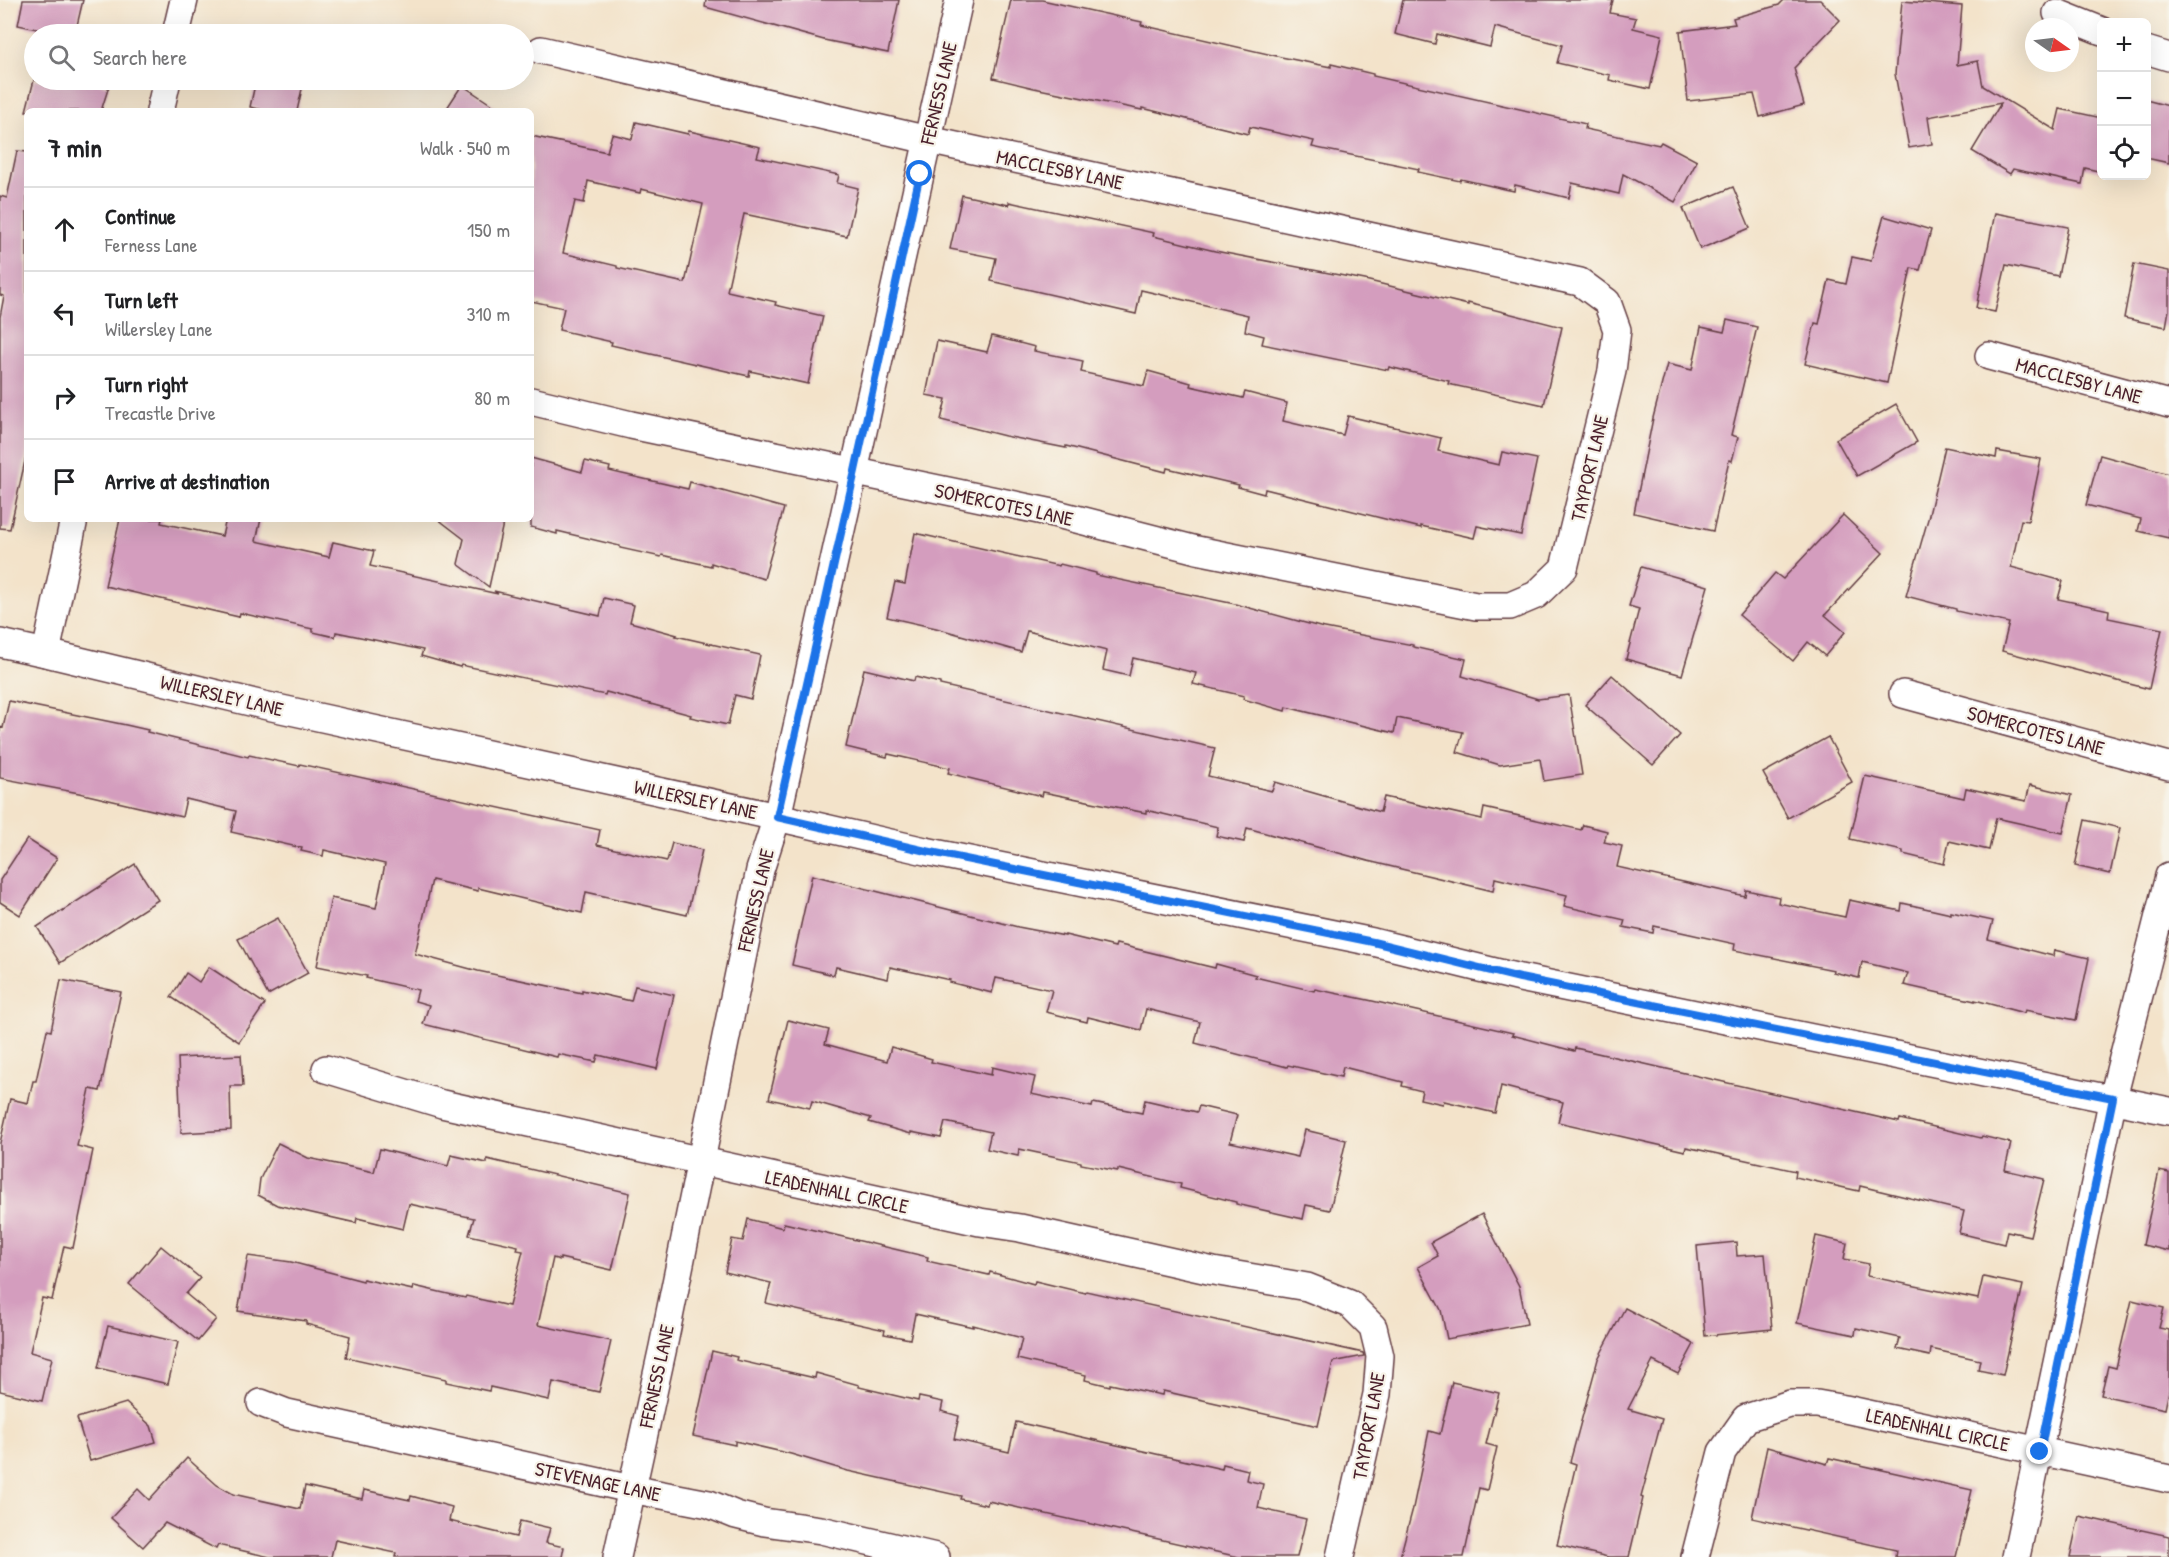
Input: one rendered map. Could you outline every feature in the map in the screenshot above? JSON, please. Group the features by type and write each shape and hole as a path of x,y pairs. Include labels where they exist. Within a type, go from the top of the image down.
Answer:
{"street":[{"path":"178,24 184,0"},
{"name":"FERNESS LANE","path":"617,1557 663,1347 760,870 777,817 959,0"},
{"path":"2057,12 2097,29"},
{"name":"MACCLESBY LANE","path":"541,50 928,140 1580,282"},
{"path":"2151,52 2169,57"},
{"path":"161,108 165,90"},
{"name":"TAYPORT LANE","path":"1476,606 1510,606 1536,595 1564,568 1612,371 1617,330 1607,302 1580,282"},
{"name":"MACCLESBY LANE","path":"1989,356 2169,404"},
{"name":"SOMERCOTES LANE","path":"534,402 631,425 1053,513 1197,550 1476,606"},
{"path":"46,652 73,522"},
{"name":"WILLERSLEY LANE","path":"0,643 263,705 937,854 1373,942 1520,978 2169,1111"},
{"name":"SOMERCOTES LANE","path":"1903,694 2169,766"},
{"path":"2016,1557 2113,1098 2169,876"},
{"name":"LEADENHALL CIRCLE","path":"326,1069 442,1104 1213,1271 1308,1287 1350,1304"},
{"name":"TAYPORT LANE","path":"1340,1557 1377,1394 1380,1356 1373,1327 1350,1304"},
{"name":"STEVENAGE LANE","path":"261,1403 287,1413 709,1504 736,1515 764,1522 821,1530 936,1557"},
{"name":"LEADENHALL CIRCLE","path":"1695,1557 1722,1452 1746,1418 1790,1404 1845,1409 2169,1479"}],"building":[{"path":"23,0 83,0 77,24 18,25"},
{"path":"706,0 899,0 888,53 824,40 705,7"},
{"path":"1011,0 1042,0 1281,57 1331,67 1331,64 1373,74 1373,76 1586,124 1585,129 1659,145 1661,142 1697,161 1675,202 1623,174 1619,194 1572,183 1569,198 1515,185 1514,191 1418,172 1419,169 1312,147 1314,141 1250,127 1248,134 1142,108 1142,110 1034,88 993,78"},
{"path":"1403,0 1613,0 1610,13 1636,18 1633,28 1662,35 1650,89 1609,80 1610,75 1557,63 1562,45 1495,27 1490,47 1437,34 1435,44 1395,34"},
{"path":"1784,0 1820,0 1840,20 1794,68 1804,105 1760,117 1754,94 1688,101 1680,31 1735,24 1733,18 1779,5"},
{"path":"1902,1 1962,6 1957,65 1978,61 1983,86 2055,130 2060,109 2097,117 2097,171 2085,168 2082,184 2013,169 2010,174 1972,151 2001,103 1928,117 1932,144 1909,148 1895,74"},
{"path":"31,90 108,90 102,108 27,108"},
{"path":"254,90 302,90 298,108 250,107"},
{"path":"459,90 470,90 496,108 447,108"},
{"path":"2151,101 2169,106 2169,163 2151,159"},
{"path":"636,122 688,134 689,131 760,147 757,157 839,175 837,183 858,188 847,236 744,214 727,291 823,316 808,384 750,371 749,376 611,345 612,342 559,330 564,308 534,302 534,137 607,152 612,134 632,139","holes":["588,181 640,193 641,189 703,204 685,283 563,253 575,201 584,203"]},
{"path":"17,151 24,152 24,466 10,529 0,528 0,317 4,296 0,295 0,196 7,198"},
{"path":"1733,187 1750,228 1700,249 1683,208"},
{"path":"962,195 1009,205 1009,202 1154,233 1153,236 1215,251 1365,280 1562,327 1544,405 1448,384 1449,381 1389,367 1388,370 1262,344 1264,336 1245,331 1248,315 1141,290 1136,314 991,281 996,258 950,249"},
{"path":"1995,213 2068,227 2058,276 2006,265 1995,312 1976,308"},
{"path":"1884,216 1931,230 1920,270 1911,268 1887,383 1805,364 1815,323 1819,324 1829,280 1846,284 1852,257 1871,261"},
{"path":"2134,264 2169,271 2169,310 2166,327 2124,318"},
{"path":"1727,320 1757,327 1731,435 1738,437 1732,461 1729,460 1713,531 1634,513 1653,418 1667,364 1692,370 1701,327 1724,332"},
{"path":"992,336 1035,347 1034,351 1083,361 1081,372 1144,386 1148,371 1191,383 1190,386 1243,398 1245,392 1287,403 1283,421 1343,435 1348,416 1441,438 1438,451 1499,465 1502,452 1537,459 1521,535 1477,526 1474,538 1421,526 1421,528 1265,489 1264,494 1238,487 1239,485 1167,468 1166,472 1066,446 1066,448 1005,436 941,420 946,399 926,395 937,341 987,352"},
{"path":"1896,404 1917,442 1857,476 1836,439"},
{"path":"1945,447 1996,458 1997,451 2041,459 2028,521 2021,520 2011,567 2063,581 2058,599 2109,610 2108,618 2162,629 2149,689 2002,651 2009,623 1956,611 1956,609 1906,596"},
{"path":"2100,455 2169,474 2169,538 2138,531 2141,519 2086,505"},
{"path":"534,459 582,472 585,461 610,467 609,471 688,489 690,482 784,508 764,579 711,563 711,566 662,555 661,557 557,531 557,534 531,527 531,522 534,522"},
{"path":"1843,515 1883,553 1825,615 1845,632 1825,656 1808,642 1793,661 1739,615 1775,573 1783,579"},
{"path":"119,522 161,522 222,536 225,522 260,522 256,541 329,557 333,542 374,551 370,566 498,594 494,591 600,616 604,598 634,605 630,622 676,636 760,655 751,699 735,695 728,725 690,717 691,715 606,692 605,695 461,665 460,667 421,656 423,650 336,632 335,637 313,632 313,629 240,613 239,617 105,586"},
{"path":"442,522 503,522 489,587 458,564 464,539"},
{"path":"915,533 1235,604 1320,627 1413,645 1413,647 1466,659 1462,676 1538,699 1569,695 1582,775 1544,781 1540,759 1500,765 1457,752 1463,732 1397,718 1394,733 1286,707 1285,711 1243,699 1244,696 1193,684 1196,673 1133,658 1129,676 1103,670 1107,651 1027,631 1021,652 887,617 895,582 905,584"},
{"path":"1641,567 1708,586 1682,675 1626,659 1639,609 1629,606"},
{"path":"864,669 914,681 915,677 940,683 940,685 1215,748 1208,776 1272,791 1275,782 1380,812 1384,797 1482,819 1484,808 1581,830 1583,825 1607,831 1604,842 1622,846 1617,867 1745,896 1746,890 1779,897 1778,903 1845,917 1849,900 1901,911 1902,903 1993,921 1988,939 2053,956 2054,950 2089,958 2076,1020 2025,1010 2024,1013 1904,985 1908,973 1862,962 1859,978 1833,972 1834,970 1734,950 1735,944 1654,926 1653,933 1623,927 1625,920 1564,906 1567,895 1495,878 1493,891 1368,861 1247,828 1244,842 1216,836 1218,827 1146,810 1146,813 1043,792 1042,796 948,773 950,768 846,747"},
{"path":"1612,675 1680,735 1653,765 1585,705"},
{"path":"9,701 148,730 147,732 248,757 249,755 299,766 300,764 600,830 597,845 667,861 672,843 702,850 687,915 586,892 582,913 478,888 478,891 432,880 415,954 478,971 631,1001 635,986 674,995 657,1069 598,1055 596,1062 558,1054 557,1057 423,1024 429,1005 415,1001 418,990 366,978 367,976 317,966 331,898 376,908 385,864 324,850 323,856 301,851 302,848 231,832 236,811 186,799 182,817 79,793 0,778 0,727 3,728"},
{"path":"1828,737 1852,782 1788,818 1763,773"},
{"path":"1865,776 1964,798 1966,788 2026,801 2030,785 2072,795 2063,833 1996,818 1989,850 1949,841 1944,864 1903,854 1903,851 1850,839"},
{"path":"2085,820 2120,828 2110,874 2075,866"},
{"path":"27,839 57,858 20,915 0,902 0,880"},
{"path":"135,864 158,900 60,963 37,927"},
{"path":"812,875 1018,927 1115,947 1116,944 1215,968 1216,964 1256,975 1255,977 1513,1033 1512,1035 1574,1051 1575,1048 1899,1122 1900,1119 2011,1143 2005,1170 2044,1179 2030,1236 2007,1231 2004,1244 1959,1233 1964,1211 1860,1186 1859,1191 1795,1177 1796,1171 1686,1147 1685,1151 1558,1122 1563,1102 1501,1086 1495,1113 1444,1101 1443,1104 1420,1099 1422,1091 1402,1086 1403,1082 1343,1067 1341,1077 1288,1065 1287,1067 1195,1043 1200,1022 1146,1009 1141,1030 1088,1017 1087,1022 1046,1012 1052,990 996,978 992,993 949,982 950,980 890,967 888,979 836,967 834,975 792,965"},
{"path":"278,918 308,973 268,995 238,939"},
{"path":"209,967 265,1004 239,1042 171,997 186,973 199,982"},
{"path":"61,980 121,992 100,1091 90,1089 77,1146 93,1150 73,1248 64,1246 52,1300 42,1298 30,1352 52,1358 42,1401 0,1391 0,1143 10,1099 28,1103 33,1081 36,1081 47,1030 51,1031"},
{"path":"788,1020 829,1030 825,1044 887,1061 891,1047 932,1059 931,1062 991,1075 992,1067 1035,1077 1031,1094 1092,1107 1093,1103 1142,1113 1145,1100 1197,1112 1199,1106 1237,1115 1230,1142 1298,1157 1305,1130 1346,1140 1330,1210 1306,1205 1303,1219 1236,1204 1236,1202 1180,1188 1181,1184 1118,1169 1118,1171 1081,1164 1081,1162 1019,1149 1018,1156 987,1149 991,1132 945,1122 941,1138 911,1132 911,1134 869,1122 871,1118 812,1101 810,1108 769,1099"},
{"path":"241,1055 243,1086 230,1086 231,1130 181,1133 178,1058"},
{"path":"278,1143 308,1158 374,1172 380,1149 448,1166 451,1155 487,1163 487,1159 630,1193 612,1270 553,1258 538,1325 611,1341 599,1392 553,1382 549,1400 490,1387 489,1391 446,1382 446,1379 346,1357 350,1336 306,1324 306,1321 238,1311 248,1256 291,1262 363,1281 363,1279 413,1290 414,1286 509,1306 523,1251 517,1250 518,1246 469,1235 474,1218 409,1204 403,1229 357,1218 356,1223 277,1205 258,1195 260,1179"},
{"path":"2159,1171 2169,1173 2169,1251 2143,1245"},
{"path":"1482,1214 1519,1286 1527,1324 1447,1339 1441,1310 1418,1267 1438,1256 1431,1242"},
{"path":"748,1219 783,1228 784,1223 928,1257 927,1261 989,1275 990,1272 1034,1284 1035,1281 1085,1293 1086,1291 1363,1353 1364,1356 1333,1362 1318,1426 1163,1391 1162,1395 1110,1384 1110,1386 1085,1380 1086,1375 1017,1359 1022,1338 973,1325 973,1327 915,1314 910,1339 884,1334 885,1330 766,1303 771,1283 725,1272 732,1239 743,1241"},
{"path":"1816,1236 1847,1243 1844,1259 1869,1264 1867,1276 1978,1299 1983,1277 2023,1285 2003,1375 1978,1370 1980,1360 1931,1349 1930,1356 1897,1349 1900,1338 1856,1328 1855,1335 1797,1323"},
{"path":"1736,1242 1737,1256 1765,1254 1772,1329 1705,1336 1697,1246"},
{"path":"161,1246 200,1278 186,1294 216,1319 198,1341 129,1284"},
{"path":"2132,1300 2164,1308 2159,1328 2169,1330 2169,1390 2165,1409 2101,1395 2108,1366 2116,1368"},
{"path":"1625,1308 1694,1344 1678,1374 1653,1361 1628,1409 1662,1419 1641,1497 1643,1498 1629,1557 1608,1557 1557,1545 1576,1464 1570,1462 1598,1359"},
{"path":"108,1326 178,1342 168,1384 98,1368"},
{"path":"712,1351 737,1357 736,1360 815,1378 816,1373 859,1385 859,1387 918,1401 919,1397 943,1402 941,1411 959,1416 954,1439 1009,1452 1016,1422 1222,1469 1223,1464 1248,1470 1246,1480 1263,1484 1258,1508 1306,1519 1297,1557 1239,1557 988,1501 987,1505 960,1499 961,1496 848,1471 791,1454 735,1441 735,1445 693,1436"},
{"path":"1452,1382 1499,1393 1486,1444 1497,1447 1487,1490 1479,1488 1464,1557 1400,1557 1429,1431 1440,1434"},
{"path":"126,1403 151,1426 156,1442 90,1461 77,1418"},
{"path":"1767,1447 1827,1464 1829,1458 1972,1490 1956,1557 1895,1557 1896,1550 1752,1518"},
{"path":"187,1458 217,1485 233,1494 300,1509 305,1486 362,1499 364,1490 410,1500 411,1496 452,1507 449,1521 516,1537 520,1521 550,1528 546,1543 564,1547 562,1557 395,1557 396,1553 335,1540 331,1557 270,1557 218,1545 216,1549 165,1523 143,1547 111,1518 138,1489 149,1500"},
{"path":"2079,1516 2169,1536 2169,1557 2070,1557"}],"route":[{"path":"920,174 777,817 926,851 1373,942 1520,978 2113,1098 2040,1452"}]}
